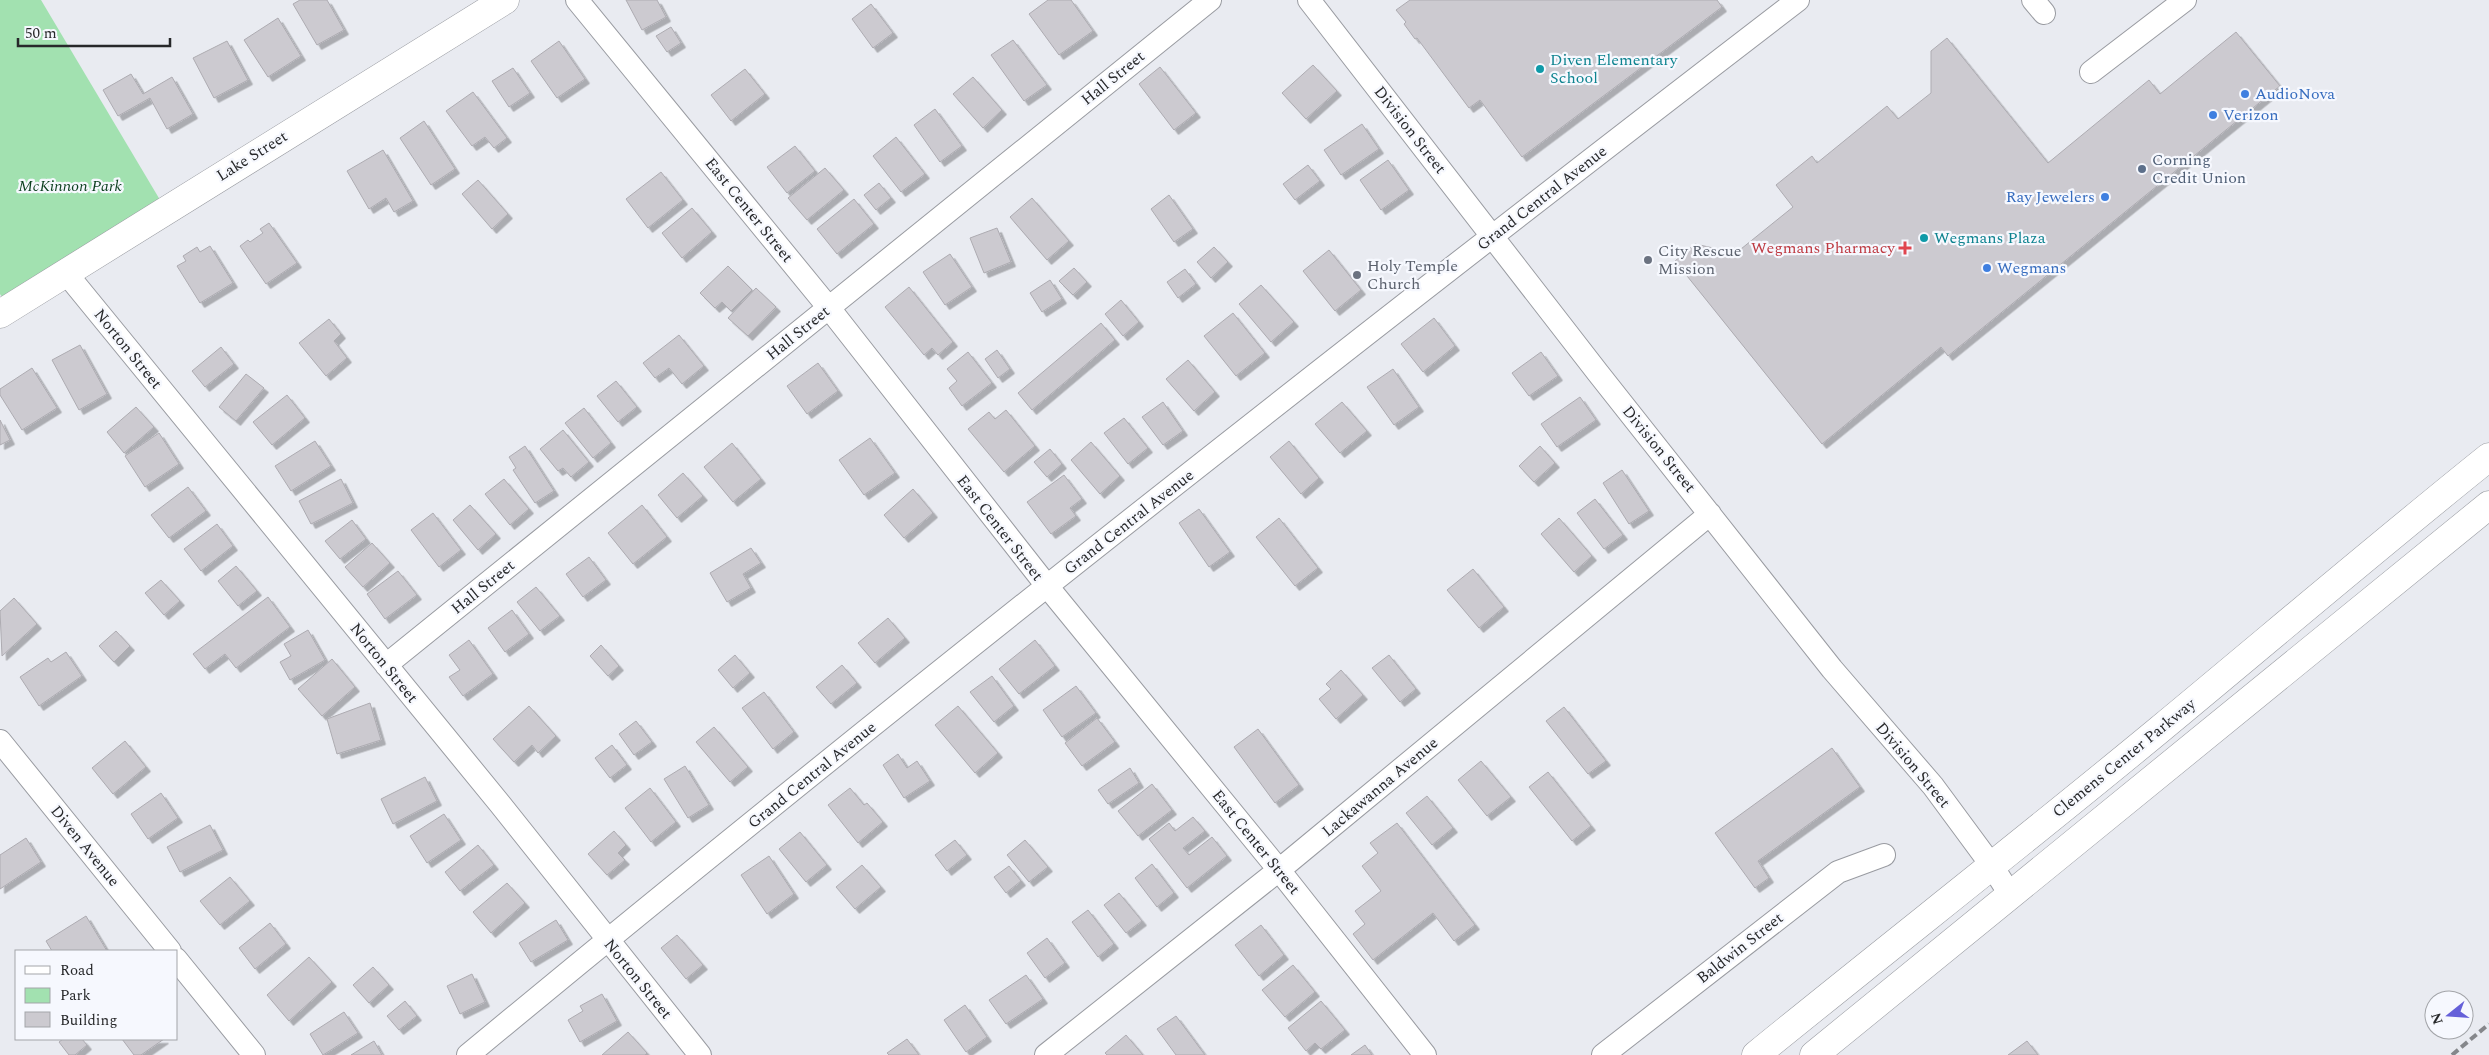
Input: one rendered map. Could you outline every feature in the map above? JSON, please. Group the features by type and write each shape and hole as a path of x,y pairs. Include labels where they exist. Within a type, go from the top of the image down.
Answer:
{"main road":[{"name":"Lake Street","path":"0,314 505,0"},
{"name":"Clemens Center Parkway","path":"1756,1055 1942,903 1992,866 2159,730 2333,583 2489,457"},
{"path":"1814,1055 2489,506"}],"street":[{"name":"East Center Street","path":"577,0 829,308 1047,586 1279,870 1425,1055"},
{"name":"Hall Street","path":"386,665 1210,0"},
{"name":"Division Street","path":"1309,0 1832,669 1933,786 1992,866 2011,896"},
{"name":"Grand Central Avenue","path":"468,1055 606,940 1047,586 1492,236 1798,0"},
{"path":"2092,72 2185,0"},
{"name":"Norton Street","path":"66,273 500,804 606,940 700,1055"},
{"name":"Lackawanna Avenue","path":"1046,1055 1279,870 1710,514"},
{"name":"Diven Avenue","path":"0,741 169,950"},
{"name":"Baldwin Street","path":"1604,1055 1838,872 1884,855"},
{"path":"178,961 254,1055"}],"green space":[{"name":"McKinnon Park","path":"0,0 41,0 166,210 10,308 0,294"}],"building":[{"path":"300,0 327,0 344,30 317,45 293,4"},
{"path":"626,0 657,0 666,17 642,30"},
{"path":"1048,0 1071,0 1093,31 1059,55 1029,14"},
{"name":"Diven Elementary School","path":"1410,0 1717,0 1722,7 1522,157 1480,100 1469,108 1417,38 1415,39 1404,24 1406,22 1396,10"},
{"path":"871,4 893,33 873,48 852,19"},
{"path":"278,18 301,56 268,77 244,40"},
{"path":"671,27 681,43 667,52 656,36"},
{"name":"Wegmans Plaza","path":"2236,32 2280,86 1948,356 1941,347 1822,444 1675,261 1695,244 1736,253 1793,207 1776,185 1812,156 1817,163 1887,106 1898,119 1931,93 1931,51 1947,38 2048,163 2149,80 2160,94"},
{"path":"1013,40 1047,85 1024,101 991,55"},
{"path":"227,41 248,80 214,98 193,58"},
{"path":"559,41 585,79 557,98 531,61"},
{"path":"1313,65 1337,91 1306,119 1282,93"},
{"path":"1160,67 1196,113 1174,130 1139,84"},
{"path":"513,68 530,93 509,107 492,81"},
{"path":"745,69 765,94 731,121 711,95"},
{"path":"131,74 143,94 172,77 193,114 167,129 150,98 118,116 103,90"},
{"path":"973,77 1002,110 983,128 953,94"},
{"path":"473,92 507,138 494,148 485,137 472,146 446,111"},
{"path":"935,109 962,146 940,162 914,125"},
{"path":"424,121 455,169 431,185 400,138"},
{"path":"1362,124 1379,149 1341,175 1324,150"},
{"path":"896,137 925,174 901,192 873,156"},
{"path":"795,146 815,171 787,193 767,167"},
{"path":"383,150 413,201 394,212 386,198 369,209 347,171"},
{"path":"1388,160 1409,190 1381,210 1360,180"},
{"path":"1308,165 1320,181 1295,200 1283,184"},
{"path":"825,168 844,190 807,220 788,198"},
{"path":"661,172 683,200 648,228 626,199"},
{"path":"478,180 508,214 492,229 462,194"},
{"path":"879,183 891,198 876,210 864,195"},
{"path":"1169,195 1193,229 1174,242 1151,209"},
{"path":"1032,198 1069,241 1047,260 1010,217"},
{"path":"854,199 874,224 837,254 817,229"},
{"path":"692,208 712,232 682,258 662,233"},
{"path":"269,223 297,263 266,284 240,246 263,233 260,229"},
{"path":"997,228 1011,262 984,273 970,238"},
{"path":"210,246 233,283 200,303 177,266 186,261 183,256 197,247 200,252"},
{"path":"1214,247 1228,262 1211,278 1197,262"},
{"path":"1329,250 1361,290 1335,311 1303,271"},
{"path":"950,254 972,287 945,305 923,272"},
{"path":"728,266 752,290 731,311 722,302 715,308 700,293"},
{"path":"1074,268 1087,282 1073,295 1059,281"},
{"path":"1185,269 1196,284 1178,298 1167,282"},
{"path":"1050,280 1062,299 1042,312 1030,293"},
{"path":"1261,285 1294,322 1271,342 1239,304"},
{"path":"909,287 953,342 938,355 932,348 924,355 885,307"},
{"path":"756,288 776,307 748,336 728,318"},
{"path":"1121,300 1139,322 1123,336 1105,314"},
{"path":"1233,313 1265,353 1236,376 1204,336"},
{"path":"1434,318 1455,346 1423,372 1401,344"},
{"path":"329,319 341,334 334,341 347,358 326,376 299,343"},
{"path":"1101,323 1115,340 1032,410 1018,393"},
{"path":"679,335 704,366 682,384 669,368 655,378 643,363"},
{"path":"80,345 107,394 79,410 52,360"},
{"path":"221,347 234,364 205,387 192,371"},
{"path":"997,350 1010,369 998,378 985,359"},
{"path":"968,352 992,383 962,406 949,388 957,381 947,369"},
{"path":"1541,352 1558,376 1529,396 1512,373"},
{"path":"1188,360 1215,392 1194,411 1166,379"},
{"path":"818,363 838,391 807,414 787,386"},
{"path":"32,368 57,408 22,430 0,395 0,389"},
{"path":"1393,369 1419,407 1394,425 1367,387"},
{"path":"246,374 264,388 236,421 219,407"},
{"path":"616,381 637,407 618,422 597,396"},
{"path":"287,395 305,418 272,445 253,422"},
{"path":"1580,397 1596,420 1557,447 1541,424"},
{"path":"1163,402 1183,431 1163,445 1142,417"},
{"path":"1342,402 1367,431 1340,453 1315,424"},
{"path":"136,407 154,427 124,453 107,432"},
{"path":"584,408 611,443 593,458 565,423"},
{"path":"1006,410 1035,446 1004,472 968,429 989,412 995,419"},
{"path":"1124,418 1148,448 1128,464 1104,433"},
{"path":"0,420 10,440 0,445"},
{"path":"563,430 589,462 571,477 563,468 558,471 540,449"},
{"path":"159,433 179,464 145,487 125,456"},
{"path":"870,438 895,473 864,495 839,460"},
{"path":"315,441 331,466 291,491 275,466"},
{"path":"1289,441 1319,478 1301,494 1270,457"},
{"path":"1091,442 1120,476 1100,494 1071,460"},
{"path":"732,443 761,479 733,502 704,467"},
{"path":"525,446 554,491 535,503 513,470 516,468 509,457"},
{"path":"1540,446 1555,463 1534,482 1519,466"},
{"path":"1050,449 1062,464 1047,477 1034,462"},
{"path":"1622,470 1649,511 1629,524 1603,483"},
{"path":"683,473 703,496 677,518 658,495"},
{"path":"1064,475 1082,499 1070,508 1076,516 1051,534 1027,502"},
{"path":"341,479 353,503 311,524 299,501"},
{"path":"504,479 529,509 510,525 485,494"},
{"path":"188,487 206,511 169,538 151,515"},
{"path":"913,489 933,513 904,538 884,515"},
{"path":"1595,499 1623,535 1604,549 1577,513"},
{"path":"470,505 496,534 478,550 453,520"},
{"path":"642,505 667,537 633,564 608,533"},
{"path":"1199,509 1230,552 1209,567 1179,523"},
{"path":"433,513 461,550 439,567 411,530"},
{"path":"1279,518 1318,568 1295,586 1256,537"},
{"path":"1559,518 1592,556 1574,572 1541,534"},
{"path":"352,520 366,539 340,559 325,541"},
{"path":"217,524 233,546 201,571 184,549"},
{"path":"372,543 390,563 363,587 345,567"},
{"path":"751,548 761,563 743,574 751,588 727,602 710,573"},
{"path":"589,557 606,580 583,597 566,574"},
{"path":"236,566 257,591 238,606 218,581"},
{"path":"1473,569 1504,607 1479,628 1447,590"},
{"path":"398,571 417,595 385,619 367,594"},
{"path":"161,580 180,601 164,615 145,593"},
{"path":"536,587 560,616 540,631 517,602"},
{"path":"268,597 290,627 236,668 225,654 205,669 193,654"},
{"path":"14,598 37,624 2,656 0,611"},
{"path":"512,610 529,634 505,652 488,628"},
{"path":"888,618 905,638 875,663 858,643"},
{"path":"308,630 325,660 290,680 280,662 291,656 284,644"},
{"path":"116,631 130,646 114,662 99,646"},
{"path":"469,640 493,674 463,696 449,677 460,670 449,655"},
{"path":"1035,640 1055,666 1019,694 999,669"},
{"path":"601,645 619,666 608,676 590,656"},
{"path":"66,652 82,676 39,706 20,677 48,658 51,662"},
{"path":"735,655 750,673 733,688 718,670"},
{"path":"1389,655 1416,689 1400,702 1372,668"},
{"path":"332,659 355,687 322,716 298,689"},
{"path":"842,665 857,683 831,704 816,687"},
{"path":"1341,670 1363,695 1336,719 1319,699 1331,689 1326,684"},
{"path":"992,676 1014,706 994,722 970,692"},
{"path":"1076,686 1096,713 1062,737 1043,710"},
{"path":"764,692 794,732 773,749 742,708"},
{"path":"370,703 381,740 337,754 327,719"},
{"path":"529,706 556,736 538,753 532,745 514,762 493,739"},
{"path":"958,706 998,753 975,773 935,725"},
{"path":"1564,707 1606,761 1588,774 1546,721"},
{"path":"1097,718 1115,742 1082,766 1065,743"},
{"path":"636,721 652,742 634,755 619,734"},
{"path":"714,727 748,767 730,782 696,742"},
{"path":"1258,729 1299,785 1275,803 1234,747"},
{"path":"125,741 146,767 113,794 92,768"},
{"path":"612,745 627,765 610,778 595,758"},
{"path":"1832,748 1860,787 1758,861 1769,878 1755,888 1715,833"},
{"path":"898,754 907,768 917,761 930,781 904,798 883,765"},
{"path":"1481,761 1511,797 1487,816 1458,780"},
{"path":"685,766 709,805 688,818 664,779"},
{"path":"1130,768 1139,783 1108,804 1098,790"},
{"path":"1548,772 1591,826 1572,841 1529,787"},
{"path":"425,777 437,801 393,824 381,799"},
{"path":"1152,784 1172,810 1138,836 1118,811"},
{"path":"650,788 676,822 651,842 625,808"},
{"path":"850,788 864,805 867,803 883,822 858,843 828,805"},
{"path":"161,793 178,818 148,839 131,814"},
{"path":"1427,796 1453,828 1432,845 1406,813"},
{"path":"444,814 461,840 427,863 410,836"},
{"path":"1193,817 1205,831 1183,848 1189,855 1212,837 1227,856 1187,888 1149,839 1169,823 1175,831"},
{"path":"1397,823 1475,925 1454,941 1433,913 1373,960 1353,934 1365,924 1355,911 1381,891 1362,866 1378,853 1370,843"},
{"path":"210,825 223,850 180,872 167,847"},
{"path":"614,831 626,845 618,853 625,860 607,875 588,854"},
{"path":"800,832 827,865 806,882 779,849"},
{"path":"26,838 41,862 0,889 0,855"},
{"path":"955,840 967,855 947,871 935,855"},
{"path":"1025,840 1048,867 1029,882 1007,855"},
{"path":"478,845 494,865 460,891 445,872"},
{"path":"769,856 794,894 767,914 741,875"},
{"path":"1152,864 1174,893 1157,907 1135,878"},
{"path":"862,865 881,887 855,909 836,887"},
{"path":"1009,866 1021,881 1006,893 994,877"},
{"path":"230,877 250,901 220,925 200,901"},
{"path":"507,883 525,903 491,933 473,912"},
{"path":"1119,893 1142,921 1126,933 1104,905"},
{"path":"1088,910 1114,944 1098,957 1072,922"},
{"path":"86,916 106,950 51,950 46,941"},
{"path":"556,920 568,940 531,962 519,943"},
{"path":"270,923 286,944 255,969 239,948"},
{"path":"1261,925 1284,955 1259,976 1235,945"},
{"path":"677,935 703,965 686,979 661,948"},
{"path":"1047,938 1065,963 1045,978 1027,953"},
{"path":"309,957 332,982 289,1021 267,995"},
{"path":"1293,965 1315,992 1285,1017 1262,990"},
{"path":"373,967 389,985 369,1003 353,985"},
{"path":"472,974 485,1002 460,1014 447,986"},
{"path":"1026,975 1043,999 1006,1024 989,1000"},
{"path":"602,994 617,1021 580,1042 568,1020 583,1011 580,1006"},
{"path":"405,1001 417,1016 399,1030 387,1016"},
{"path":"1321,1001 1345,1030 1321,1049 1315,1043 1306,1051 1288,1028"},
{"path":"965,1005 987,1037 966,1052 944,1020"},
{"path":"344,1012 358,1033 323,1055 310,1034"},
{"path":"1176,1016 1205,1055 1176,1055 1157,1029"},
{"path":"628,1032 647,1053 645,1055 602,1055"},
{"path":"1126,1035 1143,1055 1107,1055 1105,1053"},
{"path":"907,1039 919,1055 889,1055 887,1053"},
{"path":"62,1040 83,1040 87,1045 75,1055 69,1055 59,1042"},
{"path":"123,1040 163,1040 141,1055 134,1055"},
{"path":"374,1041 382,1055 351,1055"},
{"path":"2027,1041 2038,1055 2008,1055"},
{"path":"1365,1045 1372,1055 1351,1055"}],"railway":[{"path":"2452,1055 2489,1024"}],"place":[{"name":"Diven Elementary School","path":"1540,69"},
{"name":"AudioNova","path":"2245,94"},
{"name":"Verizon","path":"2213,115"},
{"name":"Corning Credit Union","path":"2142,169"},
{"name":"Ray Jewelers","path":"2105,197"},
{"name":"Wegmans Plaza","path":"1924,238"},
{"name":"Wegmans Pharmacy","path":"1905,248"},
{"name":"City Rescue Mission","path":"1648,260"},
{"name":"Wegmans","path":"1987,268"},
{"name":"Holy Temple Church","path":"1357,275"}]}
